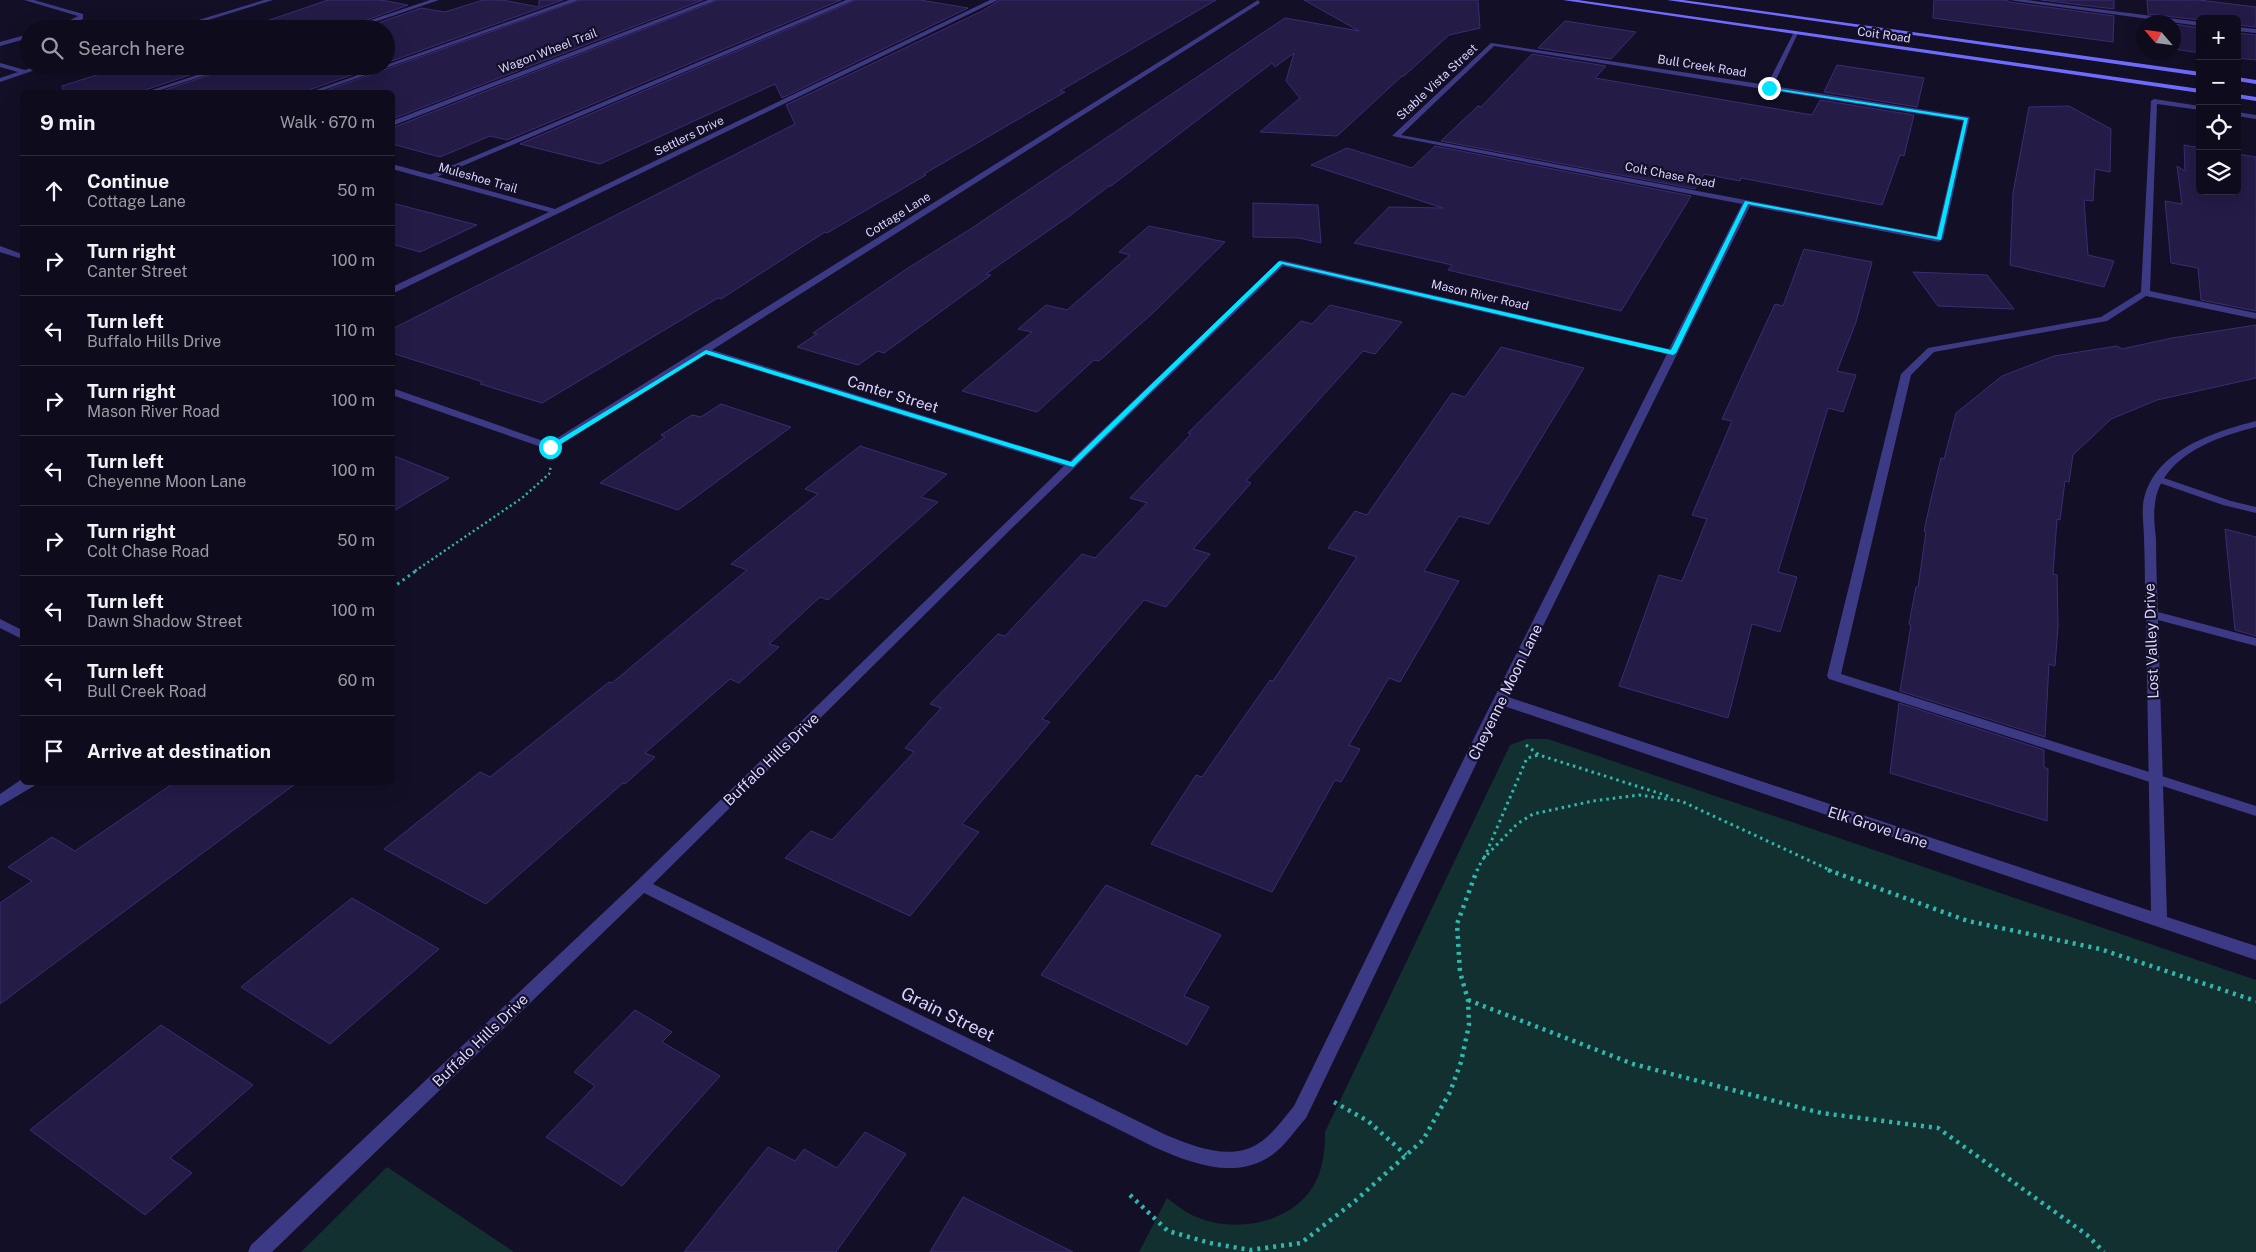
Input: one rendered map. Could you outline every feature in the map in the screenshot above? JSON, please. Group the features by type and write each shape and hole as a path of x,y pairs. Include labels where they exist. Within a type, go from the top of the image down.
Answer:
{"main road":[{"name":"Coit Road","path":"1566,0 2196,90"},
{"name":"Coit Road","path":"1670,0 2196,73"},
{"path":"1796,34 1804,19"},
{"path":"2241,80 2256,82"},
{"path":"2241,97 2256,99"}],"street":[{"path":"27,0 81,15 78,20"},
{"path":"202,20 270,0"},
{"path":"375,20 436,0"},
{"path":"395,63 574,0"},
{"name":"Wagon Wheel Trail","path":"395,123 713,0"},
{"path":"431,176 852,0"},
{"name":"Settlers Drive","path":"395,290 995,0"},
{"name":"Cottage Lane","path":"550,447 706,351 1258,2 1242,0"},
{"path":"2012,0 2196,23"},
{"path":"2241,30 2256,32"},
{"path":"1769,88 1796,34"},
{"path":"0,44 20,38"},
{"name":"Bull Creek Road","path":"1494,44 1966,119 1939,239"},
{"name":"Stable Vista Street","path":"1396,136 1494,44"},
{"path":"0,65 20,71"},
{"path":"0,80 20,74"},
{"path":"156,90 203,75"},
{"path":"319,90 361,75"},
{"path":"2145,293 2154,101 2196,107"},
{"path":"2241,115 2256,117"},
{"name":"Colt Chase Road","path":"1396,136 1939,239"},
{"name":"Muleshoe Trail","path":"395,167 557,212"},
{"name":"Cheyenne Moon Lane","path":"1241,1160 1264,1151 1300,1112 1747,202"},
{"path":"0,249 20,256"},
{"name":"Mason River Road","path":"1281,262 1673,353"},
{"name":"Buffalo Hills Drive","path":"258,1252 642,885 1281,262"},
{"path":"2256,316 2145,293 2104,318 1931,350 1906,374 1834,676 2256,811"},
{"name":"Canter Street","path":"706,351 1073,465"},
{"path":"395,392 550,447"},
{"name":"Lost Valley Drive","path":"2159,921 2148,518 2152,491 2158,479 2180,454 2214,436 2256,424"},
{"path":"2158,479 2227,503 2256,510"},
{"path":"2150,614 2256,642"},
{"path":"0,623 20,634"},
{"name":"Elk Grove Lane","path":"1501,700 2256,953"},
{"path":"0,801 25,785"},
{"name":"Grain Street","path":"642,885 1160,1141 1197,1157 1241,1160"}],"path":[{"path":"395,586 538,485 549,474 553,459 550,447"},
{"path":"1526,745 1539,755 1682,801 1820,867 1968,921 2100,949 2256,1001"},
{"path":"1130,1195 1168,1231 1210,1243 1250,1250 1301,1243 1355,1201 1422,1140 1450,1092 1461,1062 1469,1026 1468,1000 1460,972 1457,924 1469,888 1528,758 1539,755"},
{"path":"1482,860 1517,824 1533,814 1593,801 1639,795 1682,801"},
{"path":"1468,1000 1633,1064 1821,1113 1938,1128 2087,1235 2104,1252"},
{"path":"1312,1089 1368,1121 1406,1155"}],"green space":[{"path":"1527,739 1548,739 2256,980 2256,1252 1139,1252 1167,1198 1188,1213 1205,1220 1224,1224 1244,1224 1263,1221 1281,1215 1297,1205 1310,1191 1322,1164 1325,1132 1510,745"},
{"path":"387,1167 514,1252 301,1252"}],"building":[{"path":"328,0 381,0 408,5 367,20 269,20"},
{"path":"483,0 502,0 539,7 539,0 563,0 395,60 395,20 387,20 421,8 445,12"},
{"path":"580,0 703,0 395,118 395,90 328,90 370,75 395,75 395,66"},
{"path":"718,0 841,0 507,140 490,136 440,157 395,145 395,127"},
{"path":"856,0 920,0 968,8 782,98 775,84 600,164 520,144"},
{"path":"1000,0 1216,0 1060,91 1065,92 924,174 926,175 827,233 825,232 721,299 718,298 542,403 480,384 483,382 395,354 395,327 795,124 786,105 982,11"},
{"path":"1304,0 1478,0 1480,28 1449,35 1337,136 1260,132 1300,98 1286,81 1294,53 1275,67 1272,63 1111,186 986,274 991,275 884,353 878,351 858,365 797,347 817,334 813,333 905,270 972,228 1285,18 1359,31"},
{"path":"1934,0 2007,0 2009,2 2114,16 2113,42 1933,18"},
{"path":"2041,0 2114,0 2114,9"},
{"path":"2147,0 2199,0 2256,7 2256,27 2241,25 2241,15 2196,15 2196,20 2181,18 2181,15 2148,14"},
{"path":"1565,21 1636,32 1611,59 1538,48"},
{"path":"2181,25 2196,27 2196,52 2181,50"},
{"path":"2241,33 2256,35 2256,60 2241,58"},
{"path":"1532,54 1606,66 1595,78 1812,115 1820,100 1914,115 1904,156 1900,155 1882,205 1741,178 1740,181 1704,174 1695,189 1441,141 1478,106 1481,107"},
{"path":"1837,65 1924,78 1917,107 1824,92"},
{"path":"97,75 190,75 145,90 63,90 62,86"},
{"path":"209,75 352,75 309,90 165,90"},
{"path":"2069,106 2111,129 2110,172 2095,169 2093,201 2084,200 2088,255 2114,261 2104,287 2010,265 2013,193 2029,107"},
{"path":"2184,145 2196,147 2196,195 2241,195 2241,155 2256,157 2256,311 2201,300 2198,268 2171,263 2165,201 2182,204 2177,166 2185,171"},
{"path":"1435,146 1691,196 1621,311 1448,270 1452,265 1354,243 1389,207 1443,208 1311,165 1347,148 1412,168"},
{"path":"1253,203 1318,205 1321,243 1299,238 1253,237"},
{"path":"395,204 477,225 420,252 395,245"},
{"path":"1149,226 1225,242 1155,311 1099,361 1094,360 1037,412 962,391 1032,332 1018,329 1046,305 1067,310 1130,255 1119,252"},
{"path":"1804,249 1872,262 1856,322 1837,371 1856,375 1843,412 1828,408 1778,572 1797,577 1780,632 1752,624 1728,718 1619,686 1659,575 1682,581 1707,519 1692,515 1732,421 1722,419 1775,304 1783,306"},
{"path":"1913,272 1987,275 2014,309 1938,306"},
{"path":"1330,305 1402,322 1375,354 1363,351 1246,481 1251,483 1193,549 1210,554 1166,607 1144,600 1042,719 1050,722 962,824 979,832 910,916 785,858 811,831 832,840 914,752 905,748 941,708 930,704 998,634 1005,636 1082,554 1095,558 1147,503 1130,498 1191,434 1188,433 1301,321 1312,324"},
{"path":"2256,325 2256,378 2157,400 2111,419 2073,455 2069,482 2065,481 2060,520 2057,519 2053,574 2057,575 2058,626 2055,666 2049,664 2045,737 1900,691 1911,625 1909,624 1916,587 1918,587 1926,532 1924,531 1941,458 1944,459 1956,413 2002,376 2054,356 2117,346 2122,349 2172,338"},
{"path":"1501,347 1584,368 1489,524 1459,516 1424,571 1459,581 1400,682 1389,678 1349,745 1360,749 1341,782 1335,780 1272,892 1151,844 1196,775 1202,777 1270,680 1273,681 1357,557 1328,548 1355,511 1367,515 1452,393 1465,397"},
{"path":"721,404 791,427 678,510 600,483 665,437 661,435 692,415 701,417"},
{"path":"860,446 947,474 921,497 938,502 828,600 820,597 769,644 779,647 739,683 730,679 645,753 655,757 486,904 384,849 480,772 490,777 609,682 612,683 747,570 731,564 818,494 805,489"},
{"path":"395,456 449,478 395,510"},
{"path":"2225,529 2256,537 2256,636 2235,630"},
{"path":"1899,703 2044,750 2044,767 2048,769 2047,821 1890,773"},
{"path":"171,785 294,785 0,1004 0,903 32,881 8,867 52,837 75,851"},
{"path":"1106,885 1221,935 1184,996 1209,1007 1187,1045 1041,975"},
{"path":"352,898 439,949 330,1044 241,987"},
{"path":"635,1010 672,1032 662,1042 720,1076 622,1186 546,1137 595,1086 574,1072"},
{"path":"161,1025 253,1085 170,1158 192,1173 145,1215 30,1130"},
{"path":"865,1132 906,1154 836,1252 684,1252 768,1147 795,1161 804,1149 837,1168"},
{"path":"963,1197 1073,1252 930,1252"}],"route":[{"path":"550,447 706,351 1073,465 1281,262 1673,353 1747,202 1939,239 1966,119 1769,88"}]}
